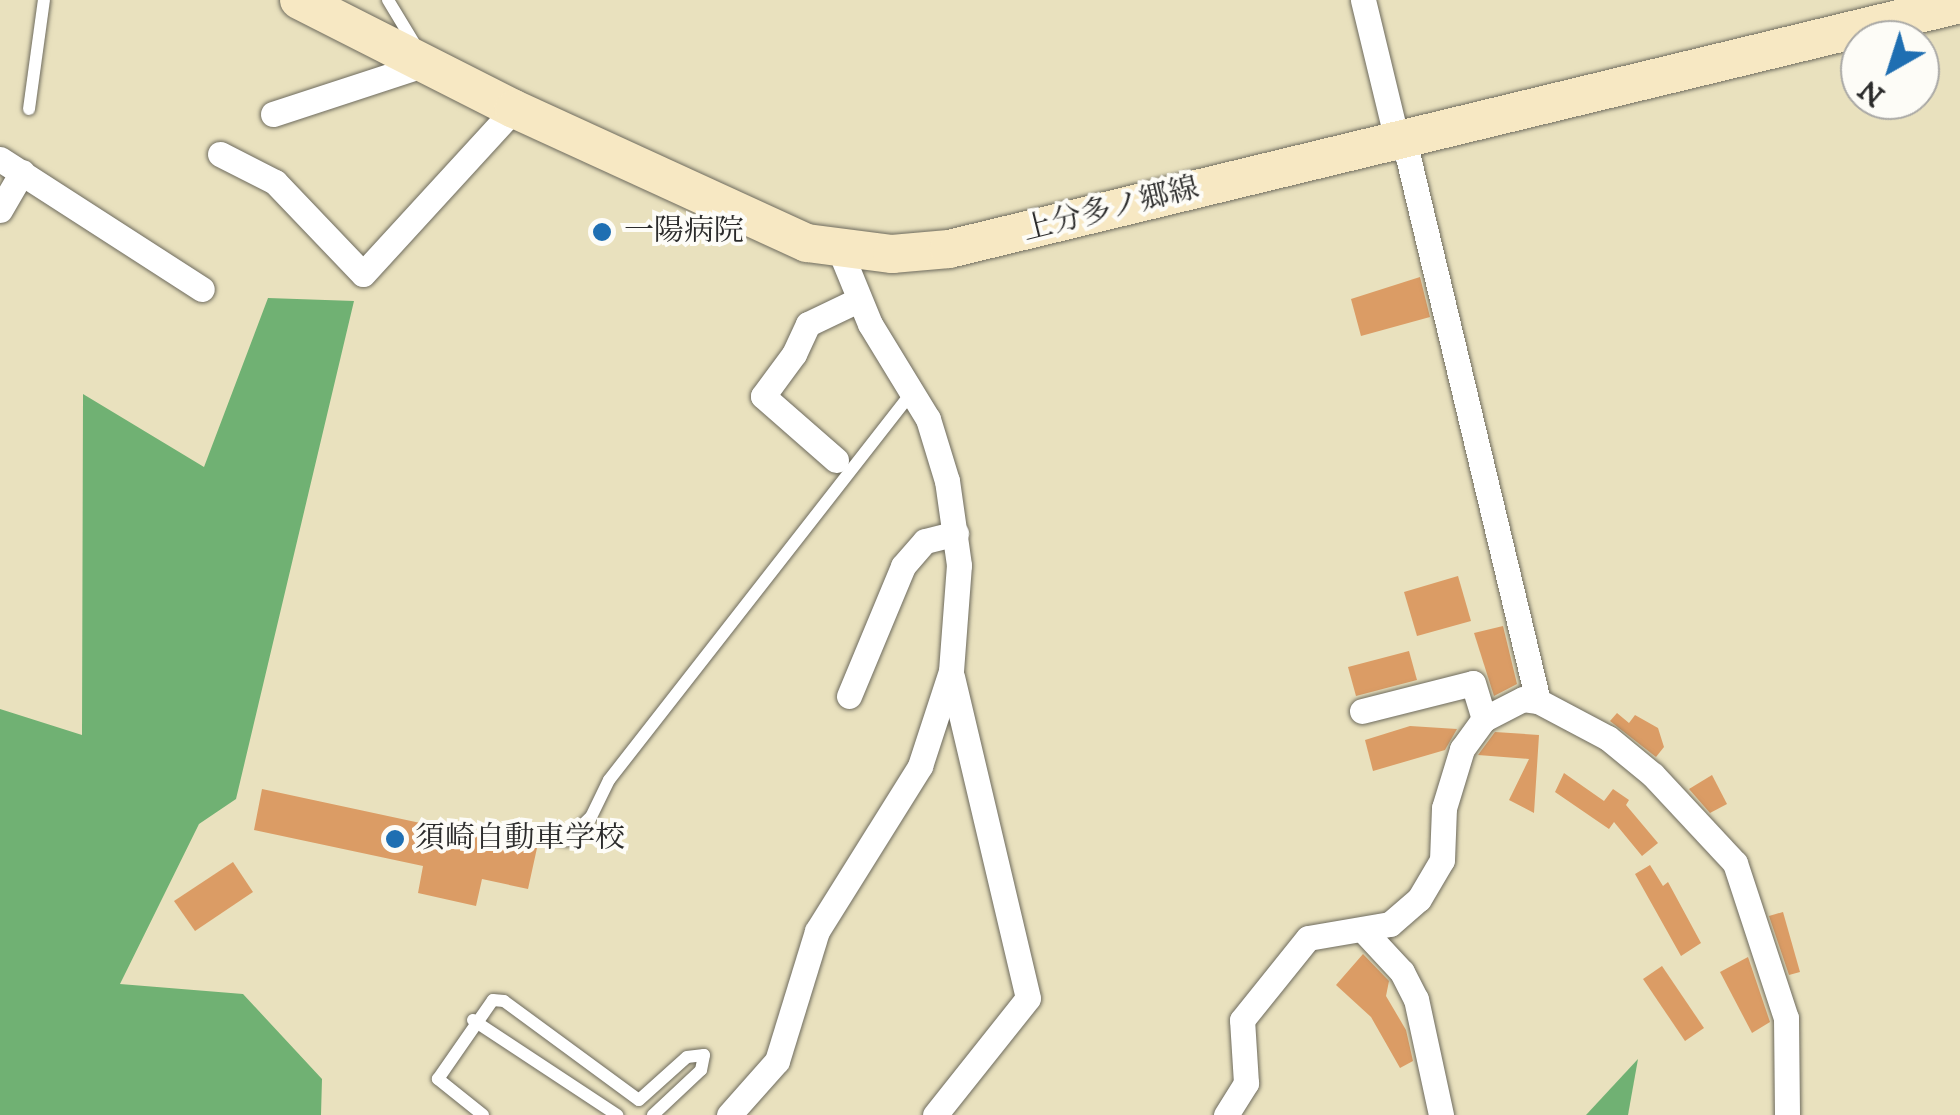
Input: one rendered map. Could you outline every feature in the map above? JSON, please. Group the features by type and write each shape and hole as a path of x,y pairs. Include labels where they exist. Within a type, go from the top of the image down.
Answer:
{"main road":[{"name":"上分多ノ郷線","path":"299,0 428,61 514,109 698,196 840,251 948,249 1960,4"}],"street":[{"path":"1363,0 1397,141 1408,157 1538,700"},
{"path":"273,114 428,61"},
{"path":"220,154 276,182 363,274 514,109"},
{"path":"0,210 11,165 202,289"},
{"path":"840,251 858,300 912,392 938,448 956,533 951,670 1028,998 935,1115"},
{"path":"836,460 762,396 794,354 808,324 858,300"},
{"path":"849,696 903,566 926,541 956,533"},
{"path":"729,1115 776,1060 818,931 920,766 951,670"},
{"path":"1362,711 1474,683 1484,719"},
{"path":"1226,1115 1246,1083 1242,1020 1308,938 1363,930 1406,912 1436,875 1450,780 1484,719 1523,699 1538,700 1608,738 1653,775 1735,863 1786,1018 1787,1115"},
{"path":"1363,930 1402,972 1416,1000 1441,1115"}],"lane":[{"path":"29,110 44,0"},
{"path":"388,0 428,61"},
{"path":"545,835 567,840 591,817 608,780 912,392"},
{"path":"483,1115 438,1079 473,1020 493,1000 504,1000 639,1100 687,1056 704,1055 701,1070 652,1115"},
{"path":"473,1020 618,1115"}],"green space":[{"path":"268,298 354,301 236,799 199,824 120,984 243,994 322,1079 321,1115 0,1115 0,709 82,735 83,394 204,467"},
{"path":"1638,1059 1628,1115 1586,1115"}],"building":[{"path":"1420,277 1430,317 1361,336 1351,299"},
{"path":"1458,576 1471,621 1417,636 1404,592"},
{"path":"1503,626 1517,684 1494,696 1474,633"},
{"path":"1409,651 1417,680 1356,696 1348,667"},
{"path":"1617,713 1629,723 1635,715 1658,728 1664,747 1656,757 1610,721"},
{"path":"1410,726 1457,729 1445,750 1373,771 1365,740"},
{"path":"1495,732 1539,735 1534,813 1509,800 1529,759 1478,755"},
{"path":"1564,773 1604,801 1613,789 1629,800 1626,805 1658,843 1642,856 1614,822 1609,829 1555,792"},
{"path":"1712,775 1727,804 1710,813 1689,789"},
{"name":"須崎自動車学校","path":"262,789 537,848 528,889 482,879 476,906 418,893 423,866 254,830"},
{"path":"233,862 253,892 195,931 174,901"},
{"path":"1650,865 1663,886 1668,882 1701,943 1681,956 1635,874"},
{"path":"1783,912 1800,972 1789,975 1769,916"},
{"path":"1363,954 1389,981 1386,996 1406,1030 1413,1061 1400,1068 1371,1017 1336,985"},
{"path":"1748,957 1770,1022 1752,1033 1720,972"},
{"path":"1662,966 1704,1028 1685,1041 1643,979"}],"place":[{"name":"一陽病院","path":"602,232"},
{"name":"須崎自動車学校","path":"395,839"}]}
